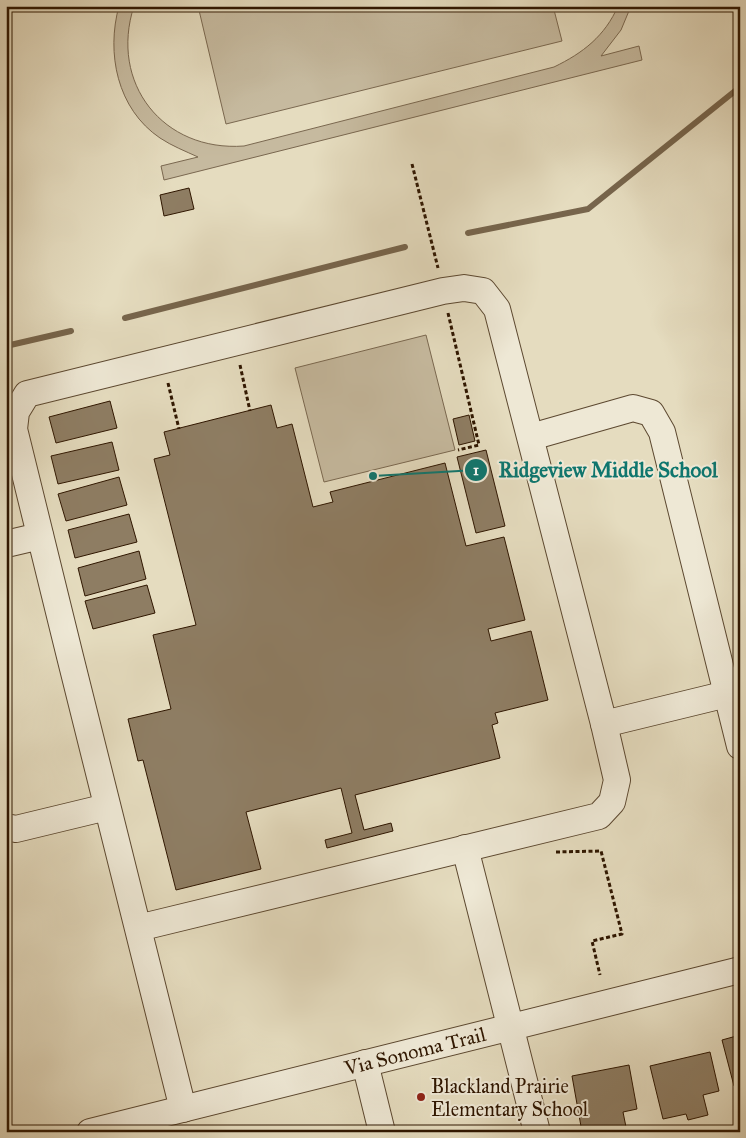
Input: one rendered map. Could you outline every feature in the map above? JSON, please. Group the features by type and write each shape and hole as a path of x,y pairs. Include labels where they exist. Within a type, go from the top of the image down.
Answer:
{"street":[{"path":"138,928 599,816 612,802 617,780 604,724 497,309 483,291 464,288 443,291 28,394 16,412 14,429 107,807 183,1109"},
{"path":"531,437 633,408 651,413 662,432 740,746"},
{"path":"6,544 40,536"},
{"path":"604,724 727,694"},
{"path":"6,827 16,829 107,807"},
{"path":"465,848 537,1132"},
{"name":"Via Sonoma Trail","path":"90,1132 740,970"},
{"path":"366,1063 382,1132"}],"path":[{"path":"234,344 250,411"},
{"path":"163,361 179,429"},
{"path":"554,852 601,851 622,934 592,941 600,975"}],"shaded area":[{"path":"119,6 134,6 128,34 129,61 136,86 149,107 167,125 189,137 215,145 244,146 554,67 574,56 600,35 613,17 618,6 631,6 621,30 601,56 639,46 642,60 164,180 161,166 198,157 165,141 145,126 125,96 118,79 115,61 115,24"},
{"path":"198,6 553,6 562,41 226,124"},
{"path":"426,335 455,450 324,482 295,368"}],"building":[{"path":"189,188 194,209 164,216 160,195"},
{"path":"110,401 117,428 56,443 49,417"},
{"path":"271,405 277,428 292,424 313,507 333,502 330,492 445,463 466,546 504,537 525,620 488,629 491,641 531,631 548,700 495,713 498,723 492,725 500,758 355,795 364,830 391,823 393,831 327,848 325,840 352,833 341,788 246,812 261,869 176,890 143,760 138,761 128,719 171,709 153,635 196,625 154,459 170,455 164,432"},
{"path":"469,415 475,441 459,445 453,419"},
{"path":"112,442 119,470 58,484 51,456"},
{"path":"486,450 505,526 476,533 457,457"},
{"path":"119,477 127,505 66,521 58,494"},
{"path":"129,514 137,542 75,558 68,530"},
{"path":"139,551 146,579 85,596 78,568"},
{"path":"147,585 155,613 93,629 85,601"},
{"path":"740,1035 740,1084 734,1086 722,1040"},
{"path":"710,1052 719,1091 703,1095 708,1115 688,1120 686,1114 663,1119 650,1066"},
{"path":"629,1065 637,1109 623,1112 627,1132 582,1132 572,1076"}],"waterway":[{"path":"468,233 588,209 735,91 740,90"},
{"path":"125,318 405,247"},
{"path":"6,346 71,331"}],"place":[{"name":"Ridgeview Middle School","path":"373,476"},
{"name":"Blackland Prairie Elementary School","path":"421,1097"}]}
